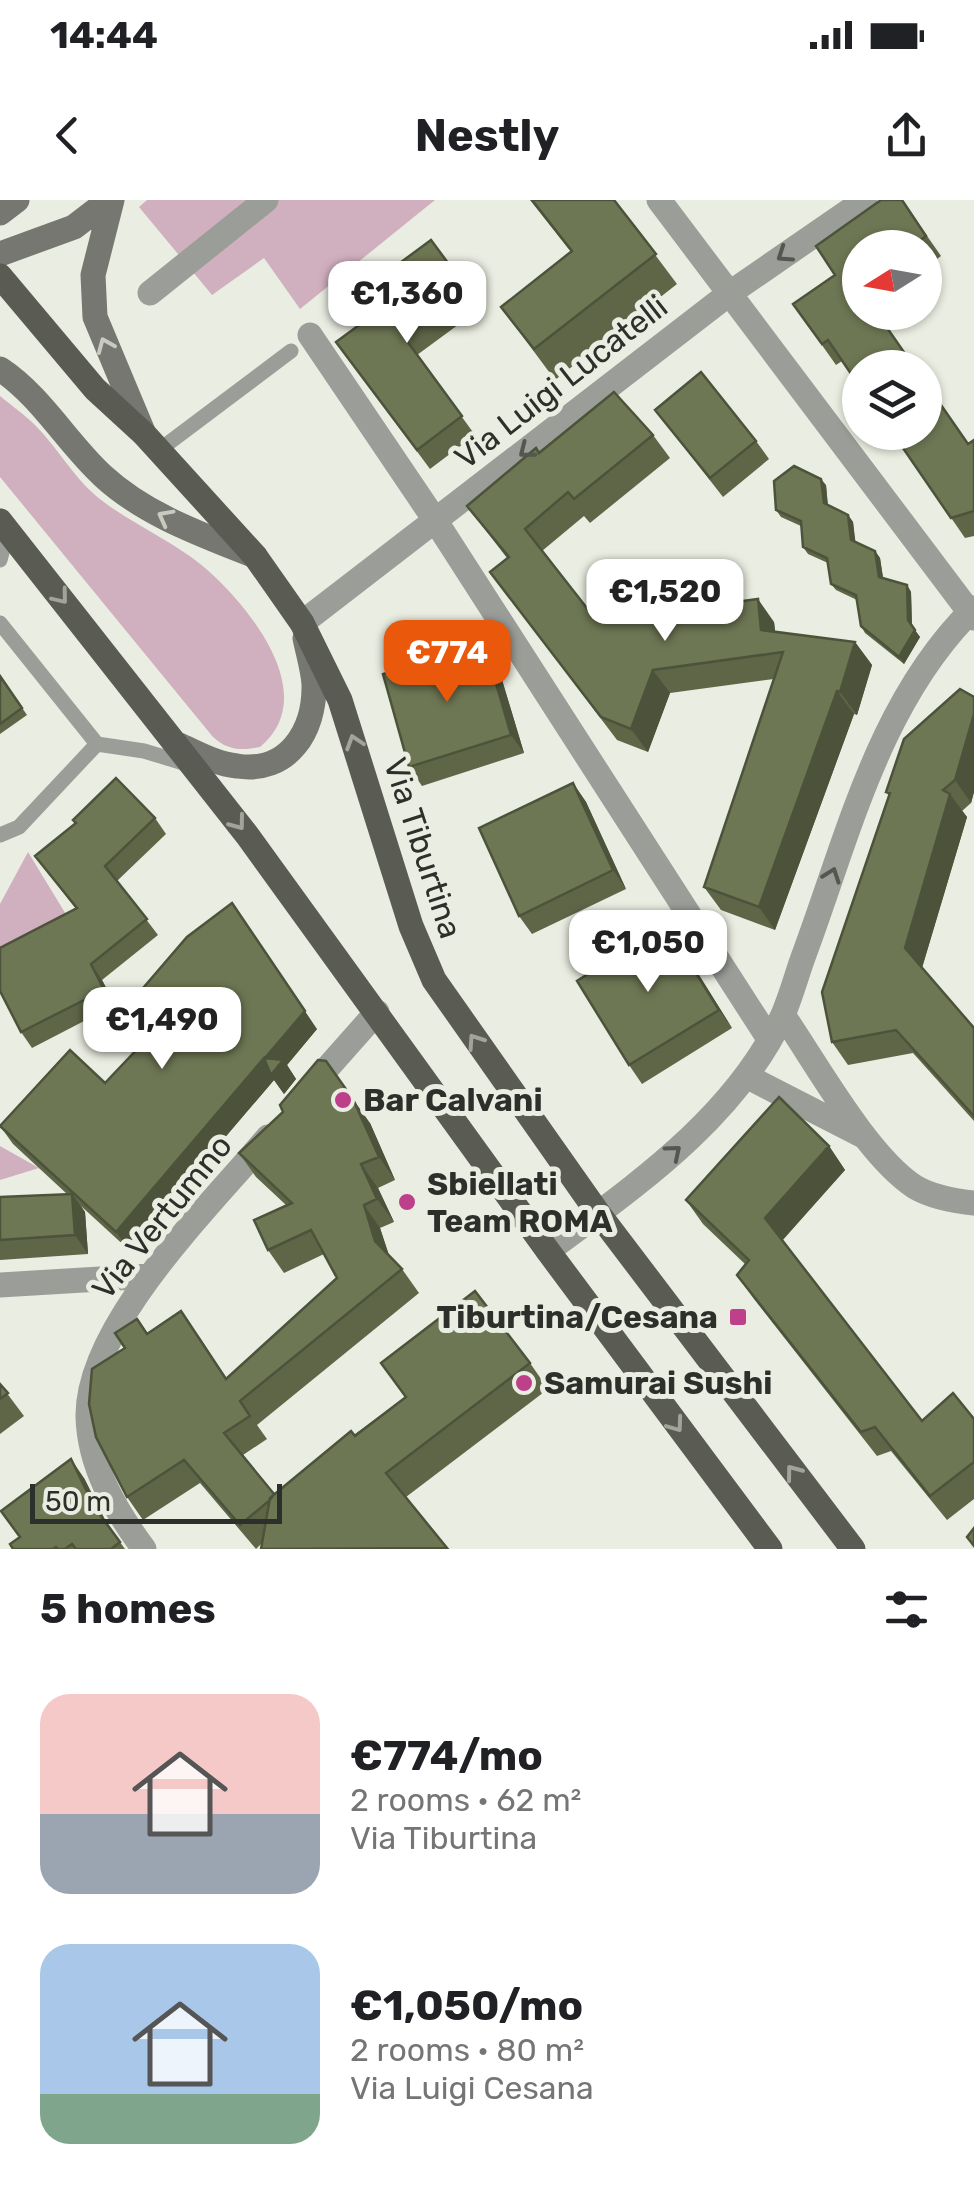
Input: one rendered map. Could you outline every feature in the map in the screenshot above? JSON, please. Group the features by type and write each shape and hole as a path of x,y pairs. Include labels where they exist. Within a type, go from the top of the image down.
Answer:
{"main road":[{"path":"0,213 16,200"},
{"path":"0,254 74,226 111,200"},
{"path":"111,200 93,275 94,317 151,443"},
{"name":"Via Tiburtina","path":"0,276 95,388 254,556 302,623 340,700 427,966 488,1060 598,1213 852,1549"},
{"path":"0,369 27,391 85,458 122,492 179,524 254,556"},
{"path":"4,526 195,766 770,1549"},
{"path":"179,745 226,764 250,768 292,752 304,735 313,698 313,674 302,623"}],"street":[{"path":"150,293 266,200"},
{"path":"548,1250 678,1149 746,1076 783,1015 886,735 916,680 972,613 659,200"},
{"name":"Via Luigi Lucatelli","path":"302,623 730,293 865,200"},
{"path":"300,343 435,520 769,1039"},
{"name":"Via Vertumno","path":"144,1549 109,1496 95,1456 88,1413 91,1388 109,1338 150,1276 377,1012"},
{"path":"783,1015 867,1139 914,1186 932,1195 974,1203"},
{"path":"746,1076 867,1139"},
{"path":"0,1285 150,1276"}],"lane":[{"path":"151,443 300,343"},
{"path":"0,560 4,526"},
{"path":"0,623 96,744 144,751 195,766"},
{"path":"0,836 19,827 96,744"}],"shaded area":[{"path":"147,200 435,200 300,309 264,258 212,295 139,207"},
{"path":"0,396 35,425 95,495 202,565 248,613 275,658 282,682 284,705 277,727 260,747 235,748 213,737 0,477"},
{"path":"28,852 67,916 0,962 0,904"},
{"path":"0,1146 39,1168 0,1180"}],"building":[{"path":"532,200 614,200 656,254 534,349 501,307 572,251"},
{"path":"881,200 902,200 922,230 842,230 842,330 889,330 902,350 842,350 842,361 828,340 822,344 793,304 835,275 816,246"},
{"path":"431,240 468,290 404,337 462,416 417,450 336,342 400,295 385,274"},
{"path":"701,372 756,441 710,478 655,410"},
{"path":"614,392 653,435 574,499 568,492 525,529 597,621 758,599 761,630 855,642 759,907 704,887 783,652 653,670 631,729 601,717 490,572 509,557 467,506 536,448 539,453"},
{"path":"942,407 968,444 974,440 974,511 951,518 904,450 942,450"},
{"path":"794,466 821,479 824,503 848,515 851,540 875,551 879,577 907,585 908,620 915,630 899,657 861,626 856,595 831,584 827,558 803,547 801,521 776,510 774,481"},
{"path":"484,642 511,735 409,767 383,674"},
{"path":"0,676 22,708 0,724"},
{"path":"960,689 974,697 974,714 955,780 943,790 950,794 905,948 974,1028 974,1116 896,1030 832,1042 822,992 890,793 886,792 904,739"},
{"path":"116,778 155,818 105,866 147,919 91,964 104,990 21,1032 0,991 0,948 77,908 35,856 76,823 73,820"},
{"path":"573,783 613,870 519,916 479,828"},
{"path":"232,903 305,1011 265,1058 283,1060 271,1075 264,1058 116,1232 0,1126 70,1050 105,1083 159,1026 131,1002 187,937"},
{"path":"666,925 719,1010 629,1065 577,981"},
{"path":"318,1060 326,1061 353,1099 379,1157 361,1164 377,1199 364,1205 375,1241 402,1269 240,1401 250,1416 224,1433 274,1494 240,1525 184,1460 127,1497 96,1437 89,1404 92,1369 125,1348 115,1333 137,1319 147,1334 181,1311 226,1379 337,1278 311,1230 268,1250 254,1220 292,1203 239,1153 283,1112 280,1105"},
{"path":"779,1097 829,1146 765,1218 922,1421 953,1393 974,1419 974,1462 930,1496 875,1427 861,1432 737,1275 749,1260 686,1200"},
{"path":"72,1194 75,1235 0,1240 0,1197"},
{"path":"475,1291 530,1363 386,1473 447,1548 261,1549 270,1498 351,1431 355,1436 406,1397 381,1363"},
{"path":"71,1459 95,1508 120,1542 111,1549 76,1549 72,1544 65,1549 13,1549 10,1544 20,1537 1,1511"},
{"path":"974,1528 974,1546 967,1537"}],"place":[{"name":"Bar Calvani","path":"343,1100"},
{"name":"Sbiellati Team ROMA","path":"407,1202"},
{"name":"Tiburtina/Cesana","path":"738,1317"},
{"name":"Samurai Sushi","path":"524,1383"}]}
